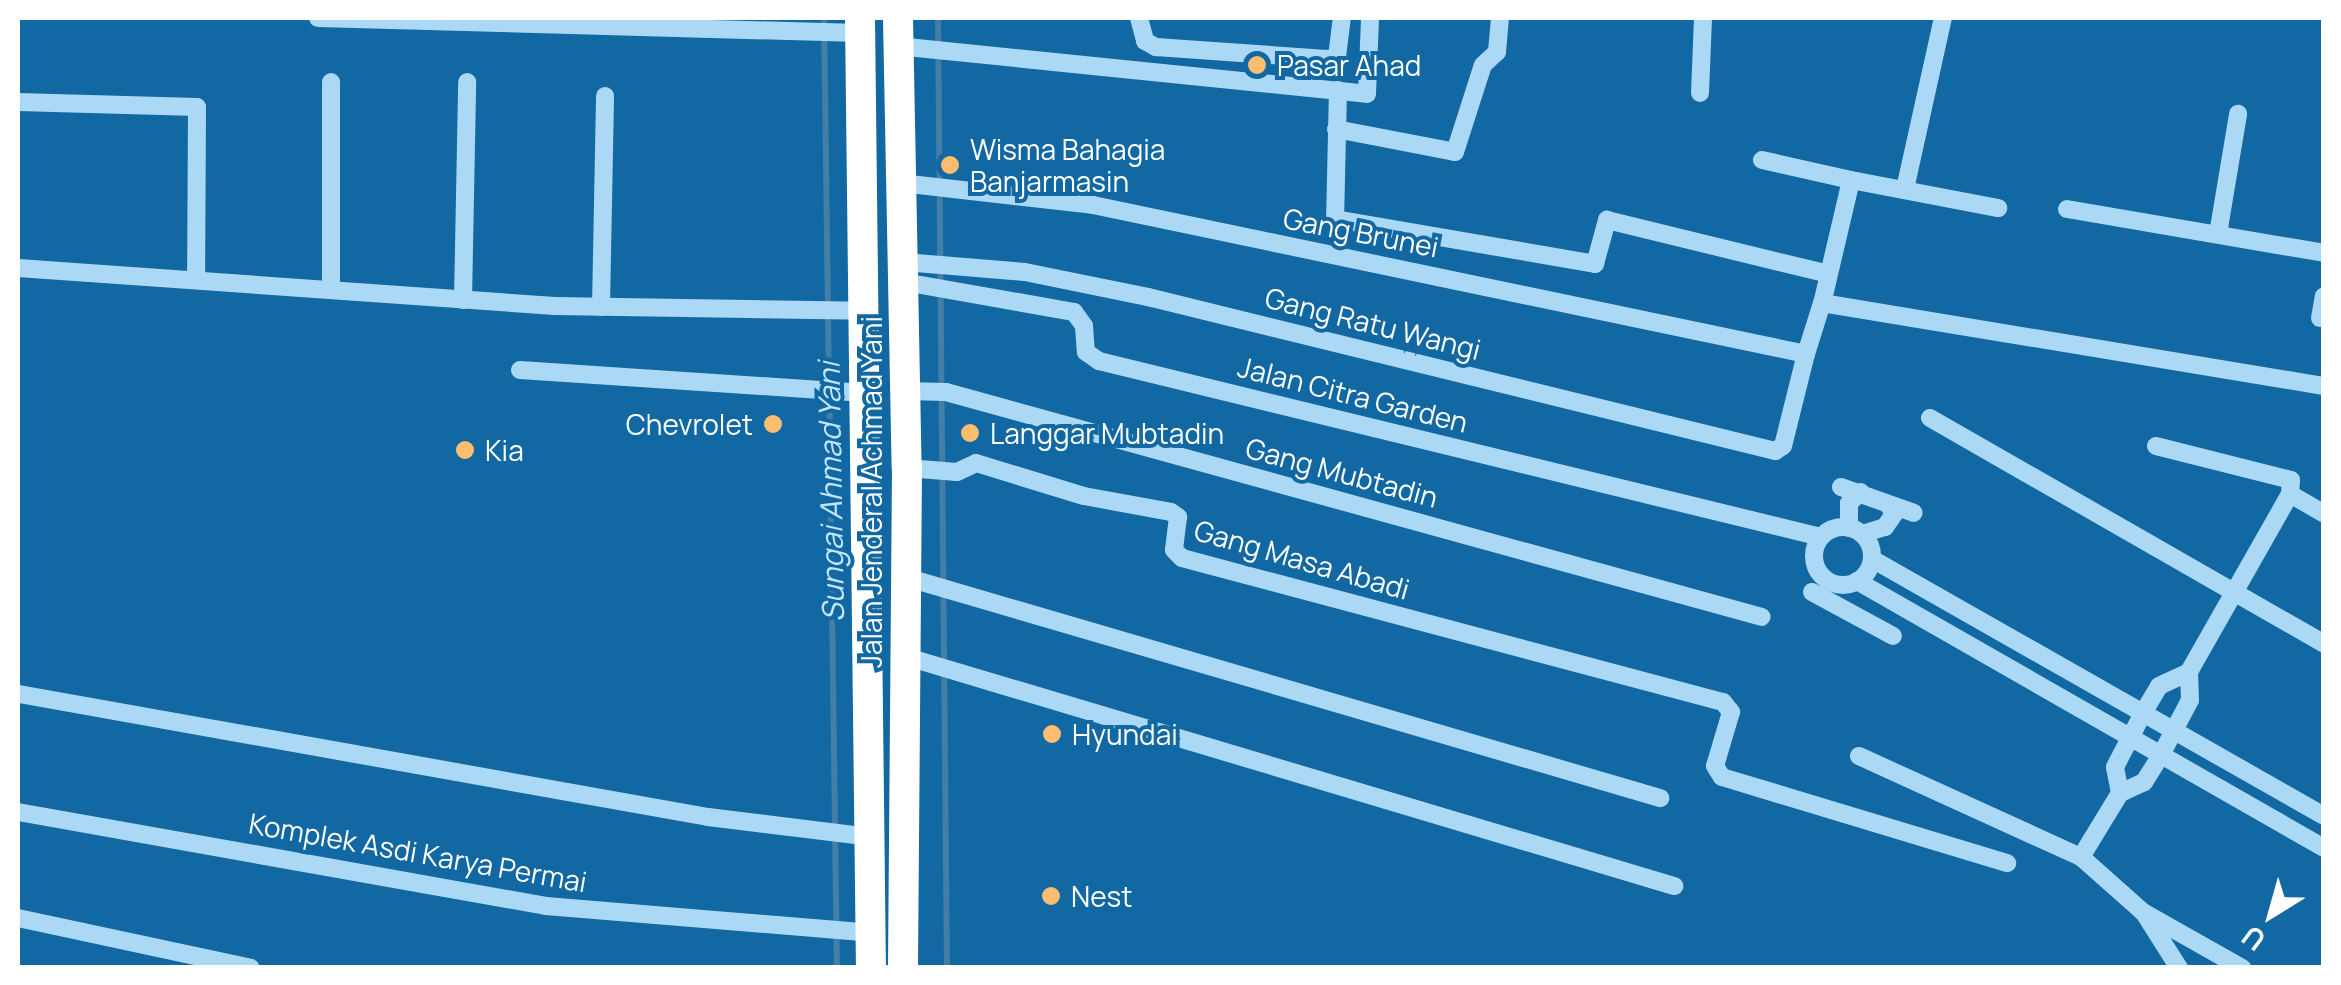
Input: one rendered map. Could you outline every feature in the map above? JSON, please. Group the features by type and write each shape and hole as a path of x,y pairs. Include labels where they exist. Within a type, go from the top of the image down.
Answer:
{"highway":[{"name":"Jalan Jenderal Achmad Yani","path":"851,28 865,392 871,968"},
{"name":"Jalan Jenderal Achmad Yani","path":"898,32 924,184 928,273 928,391 904,577 903,968"},
{"path":"870,723 903,724"}],"street":[{"path":"318,18 812,34 851,28"},
{"path":"1139,18 1146,40 1156,46 1328,59 1337,57 1342,18"},
{"path":"898,32 928,46 1368,94 1370,18"},
{"path":"1336,129 1455,152 1483,65 1497,52 1500,18"},
{"path":"1700,93 1703,18"},
{"path":"1905,189 1943,18"},
{"path":"330,288 331,82"},
{"path":"463,300 467,82"},
{"path":"1338,90 1334,219 1595,264 1607,220 1821,272"},
{"path":"601,307 606,96"},
{"path":"18,102 197,108 196,278"},
{"path":"2218,234 2238,114"},
{"path":"1762,160 1998,208"},
{"path":"1806,354 1843,228 1851,180"},
{"name":"Gang Brunei","path":"924,184 1093,206 1806,354"},
{"path":"2067,209 2324,253"},
{"path":"18,268 463,300 601,307 863,311"},
{"name":"Gang Ratu Wangi","path":"928,273 1148,296 1775,451 1784,446 1806,354"},
{"name":"Jalan Citra Garden","path":"928,273 1074,312 1084,326 1086,352 1099,360 1821,537"},
{"path":"2320,318 2324,296"},
{"path":"1822,304 2324,386"},
{"path":"520,370 865,392"},
{"name":"Gang Mubtadin","path":"928,391 1762,617"},
{"path":"1930,418 2324,644"},
{"path":"2156,446 2281,473 2291,490 2324,514"},
{"name":"Gang Masa Abadi","path":"919,469 952,472 976,462 1084,496 1171,512 1178,517 1174,550 1182,558 1723,702 1731,712 1715,766 1722,778 2007,863"},
{"path":"1841,487 1914,512"},
{"path":"2082,857 2120,793 2144,782 2160,755 2190,700 2189,672 2291,490"},
{"path":"1860,492 1849,503 1855,531 1872,558 2324,816"},
{"path":"1890,506 1894,514 1885,527 1821,537 1816,566 1823,591 1845,610 1893,636"},
{"path":"1845,610 1853,583 1872,558"},
{"path":"904,577 1660,798"},
{"path":"1823,591 1853,583 2324,848"},
{"path":"904,656 1674,886"},
{"path":"2120,793 2114,767 2144,713 2160,686 2189,672"},
{"path":"20,694 708,817 870,837"},
{"path":"1859,756 2082,857 2144,912 2242,968"},
{"name":"Komplek Asdi Karya Permai","path":"18,812 546,906 871,933"},
{"path":"2144,912 2179,968"},
{"path":"18,918 250,968"}],"waterway":[{"name":"Sungai Ahmad Yani","path":"824,18 837,968"},
{"name":"Sungai Ahmad Yani","path":"938,18 947,968"}],"place":[{"name":"Pasar Ahad","path":"1257,65"},
{"name":"Wisma Bahagia Banjarmasin","path":"950,165"},
{"name":"Chevrolet","path":"773,424"},
{"name":"Langgar Mubtadin","path":"970,433"},
{"name":"Kia","path":"465,450"},
{"name":"Hyundai","path":"1052,734"},
{"name":"Nest","path":"1051,896"}]}
